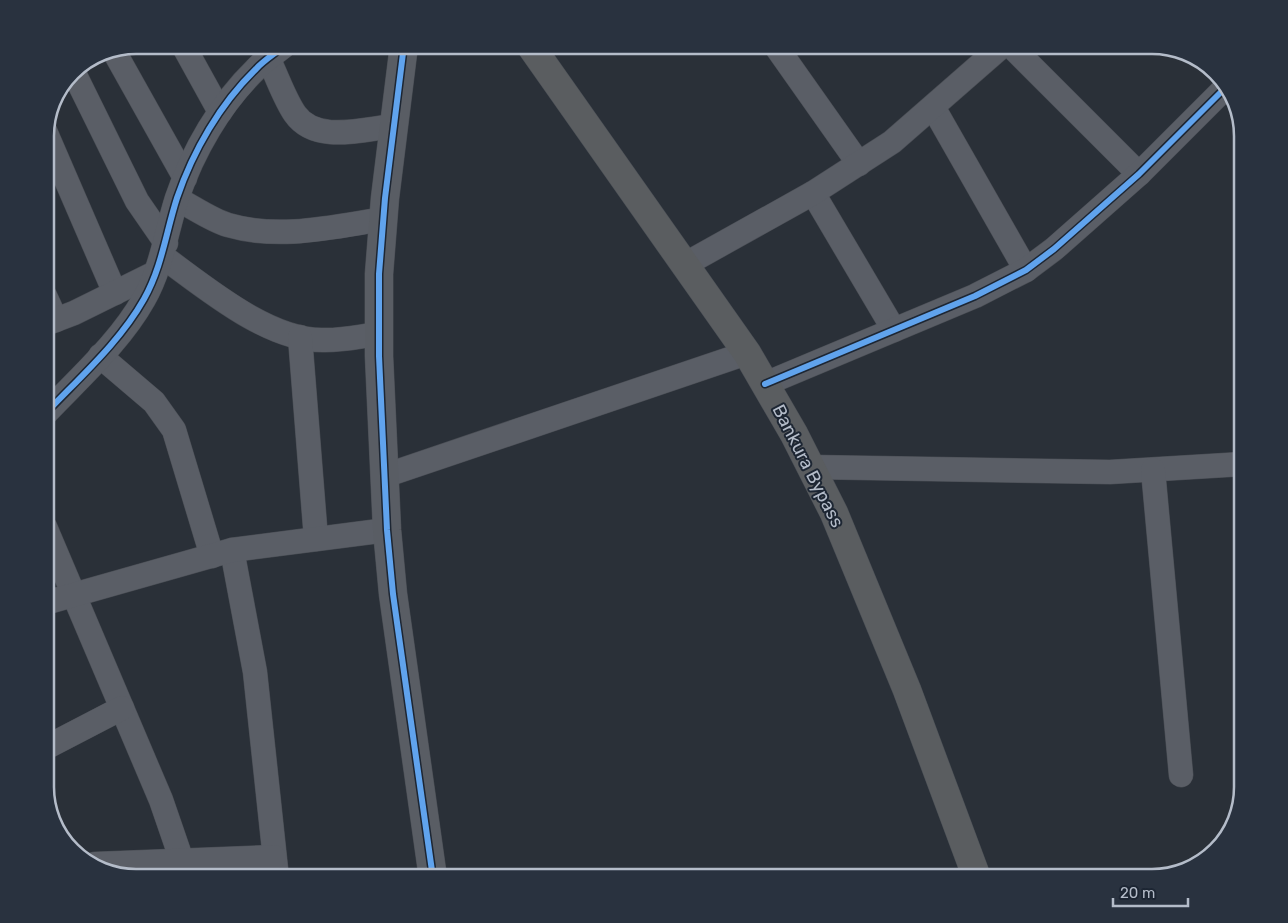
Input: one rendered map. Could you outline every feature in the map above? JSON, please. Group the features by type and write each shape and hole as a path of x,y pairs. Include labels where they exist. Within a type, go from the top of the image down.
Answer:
{"highway":[{"name":"Bankura Bypass","path":"536,54 747,353 794,434 834,513 907,690 974,869"}],"street":[{"path":"188,54 220,112"},
{"path":"54,405 125,328 144,298 161,257 181,189 198,147 220,112 256,69 275,54"},
{"path":"278,54 295,114 313,130 328,132 394,126"},
{"path":"403,54 379,274 384,476 393,594 432,869"},
{"path":"781,54 859,164"},
{"path":"684,265 813,193 892,142 993,54"},
{"path":"1019,54 1139,174"},
{"path":"117,56 181,189 226,225 278,232 310,230 384,219"},
{"path":"77,79 137,201 161,257 231,305 276,329 300,337 322,340 379,334"},
{"path":"765,384 975,296 1026,270 1054,249 1139,174 1221,91"},
{"path":"933,107 1026,270"},
{"path":"54,152 115,293"},
{"path":"813,193 894,330"},
{"path":"54,321 115,293 161,257"},
{"path":"300,337 316,539"},
{"path":"384,476 747,353"},
{"path":"100,356 154,402 174,430 222,553 255,672 276,868 182,861 106,864"},
{"path":"811,467 1110,472 1234,465"},
{"path":"1154,470 1181,775"},
{"path":"54,601 222,553 387,530"},
{"path":"54,548 161,800 182,861"},
{"path":"54,743 122,708"}],"cycle path":[{"path":"54,405 111,345 134,315 150,287 177,198 191,163 209,129 243,83 274,54"},
{"path":"403,54 385,198 379,274 379,356 387,530 393,594 432,869"},
{"path":"765,384 975,296 1026,270 1054,249 1139,174 1221,92"}]}
